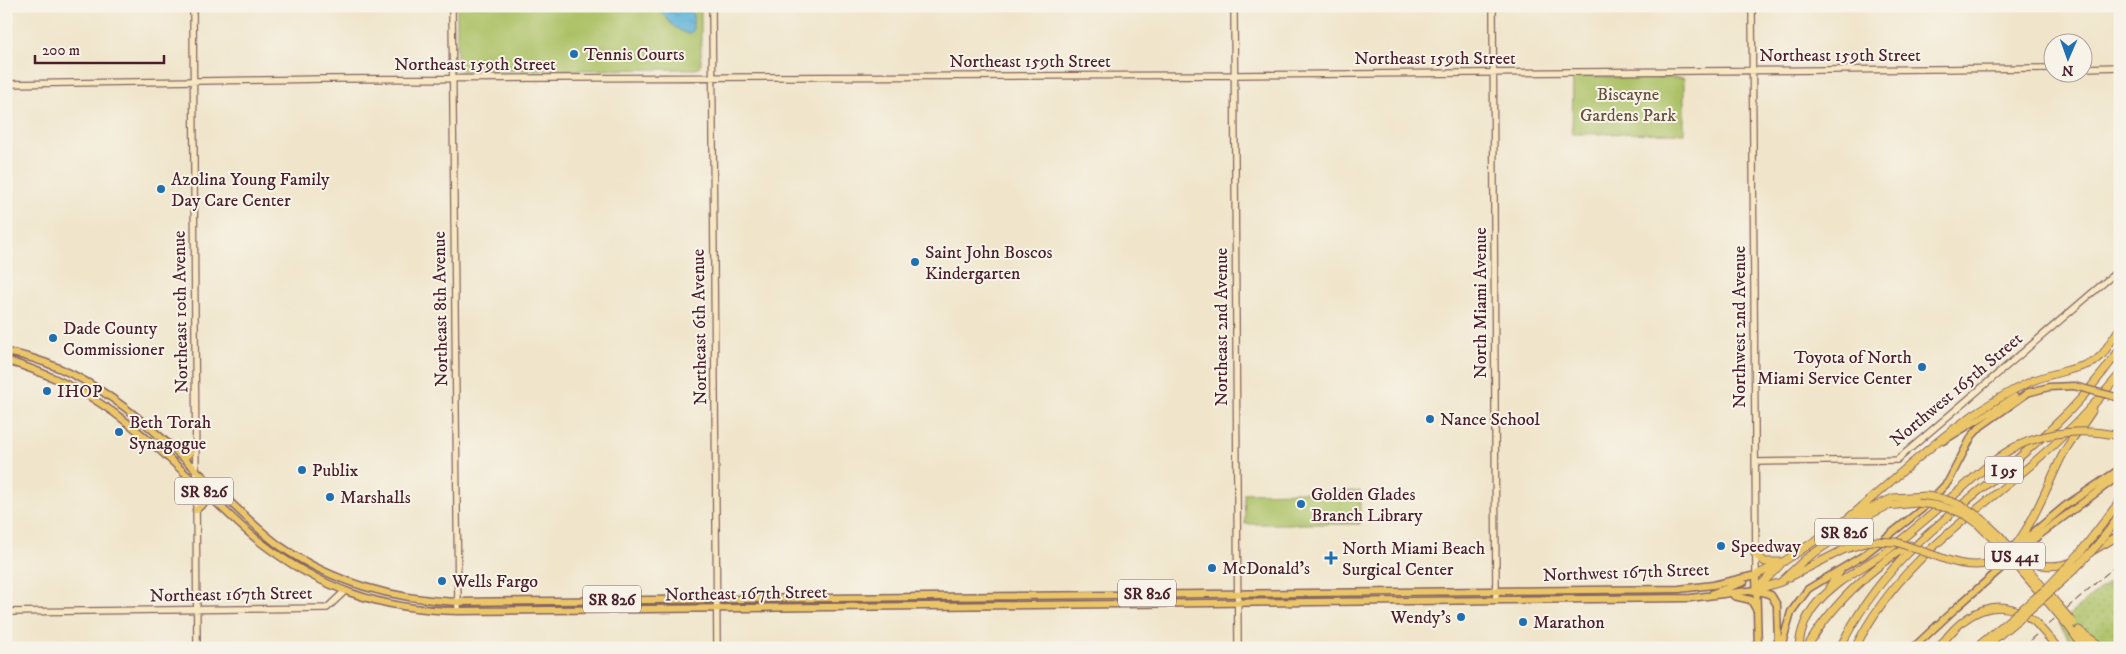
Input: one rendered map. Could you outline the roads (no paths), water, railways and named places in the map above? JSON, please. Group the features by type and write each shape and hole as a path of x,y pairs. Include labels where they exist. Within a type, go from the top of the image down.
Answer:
{"highway":[{"path":"1846,520 1938,441 1972,416 2033,381 2094,362 2102,355 2120,328"},
{"name":"I 95","path":"1840,648 1877,587 1917,541 2052,429 2086,392 2120,348"},
{"name":"I 95","path":"1855,648 1887,597 1921,557 1942,537 2045,453 2100,398 2120,374"},
{"path":"1781,582 1843,550 1871,541 1896,542 1958,564 1973,565 1991,562 2005,555 2026,528 2068,444 2086,421 2100,398"},
{"path":"1799,648 1804,625 1812,610 1832,588 1888,550 1990,464 2015,447 2038,437 2060,433 2086,431 2120,436"},
{"name":"SR 826","path":"1756,575 1784,562 1846,520 1893,498 1926,496 1952,502 1969,509 2024,565"},
{"path":"1976,648 2047,588 2080,553 2120,501"},
{"name":"SR 826","path":"1756,590 1781,582 1804,560 1871,514 1898,504 1917,503 1941,506 1980,521"},
{"path":"1984,648 2065,579 2098,543 2120,515"},
{"path":"2024,565 2063,566 2080,560 2120,535"},
{"name":"SR 826","path":"1997,538 2018,557 2071,625 2084,648"},
{"path":"1807,648 1830,613 1850,592 1897,554 1917,541"},
{"path":"1755,554 1765,562 1784,562"},
{"path":"1756,590 1784,562"},
{"path":"1823,597 1840,571"},
{"path":"1939,648 1955,627 1972,615 1985,609 1997,607 2015,609 2035,622 2058,648"},
{"name":"SR 826","path":"2071,625 2103,648"},
{"path":"2078,630 2090,648"}],"main road":[{"name":"SR 826","path":"6,352 26,356 66,372 120,403 279,545 324,572 359,586"},
{"name":"SR 826","path":"6,361 40,372 68,384 119,415 257,540 304,572 345,591"},
{"path":"1933,447 2008,402 2029,392 2049,386 2074,386 2120,398"},
{"path":"1779,648 1791,612 1805,593 1876,546 1922,509 1948,482 1972,436 1981,426 2029,392"},
{"path":"179,455 188,455 196,445"},
{"path":"2005,555 2065,506 2120,469"},
{"name":"US 441","path":"1915,647 1958,606 2038,536 2120,475"},
{"path":"196,510 206,501 214,500"},
{"name":"Northwest 167th Street","path":"1496,590 1696,588 1733,582 1756,575"},
{"path":"1700,597 1742,583 1756,575"},
{"name":"Northwest 2nd Avenue","path":"1756,575 1758,648"},
{"name":"Northeast 167th Street","path":"359,586 398,596 457,602 1496,590"},
{"path":"345,591 359,586"},
{"path":"1611,599 1626,589"},
{"name":"Northwest 167th Street","path":"1496,600 1700,597 1756,590"},
{"path":"1756,590 1771,595 1776,602 1779,648"},
{"name":"Northeast 167th Street","path":"345,591 399,607 458,612 1496,600"},
{"path":"1351,601 1362,596 1367,591"},
{"path":"1367,601 1371,596 1380,591"},
{"path":"1092,604 1103,599 1107,594"},
{"path":"1108,604 1111,599 1127,594"},
{"path":"1728,594 1751,600 1756,610"},
{"path":"964,605 974,600 977,595"},
{"path":"977,605 982,600 995,595"},
{"path":"833,607 843,603 847,597"},
{"path":"848,607 852,602 862,597"},
{"path":"578,610 588,600"},
{"path":"590,610 596,604 609,600"}],"street":[{"name":"Northeast 10th Avenue","path":"193,6 197,648"},
{"name":"Northeast 8th Avenue","path":"452,6 458,612"},
{"name":"Northeast 6th Avenue","path":"712,6 717,648"},
{"name":"Northeast 2nd Avenue","path":"1234,6 1238,648"},
{"name":"North Miami Avenue","path":"1493,6 1496,600"},
{"name":"Northwest 2nd Avenue","path":"1752,6 1756,575"},
{"path":"2094,68 2120,67"},
{"name":"Northeast 159th Street","path":"6,84 452,78 1234,75 2044,68"},
{"name":"Northwest 165th Street","path":"1755,462 1897,460 2120,269"},
{"name":"Northeast 167th Street","path":"6,612 327,608 345,591"}],"water":[{"path":"659,6 688,6 693,15 693,31 690,34 685,33 675,27 667,20"}],"railway":[{"path":"2021,648 2120,562"}],"place":[{"name":"Tennis Courts","path":"574,54"},
{"name":"Azolina Young Family Day Care Center","path":"161,189"},
{"name":"Saint John Boscos Kindergarten","path":"915,262"},
{"name":"Dade County Commissioner","path":"53,338"},
{"name":"Toyota of North Miami Service Center","path":"1922,367"},
{"name":"IHOP","path":"47,391"},
{"name":"Nance School","path":"1430,419"},
{"name":"Beth Torah Synagogue","path":"119,432"},
{"name":"Publix","path":"302,470"},
{"name":"Marshalls","path":"330,497"},
{"name":"Golden Glades Branch Library","path":"1301,504"},
{"name":"Speedway","path":"1721,546"},
{"name":"North Miami Beach Surgical Center","path":"1331,558"},
{"name":"McDonald's","path":"1212,568"},
{"name":"Wells Fargo","path":"442,581"},
{"name":"Wendy's","path":"1461,617"},
{"name":"Marathon","path":"1523,622"}],"park label":[{"name":"Biscayne Gardens Park","path":"1628,104"}]}
